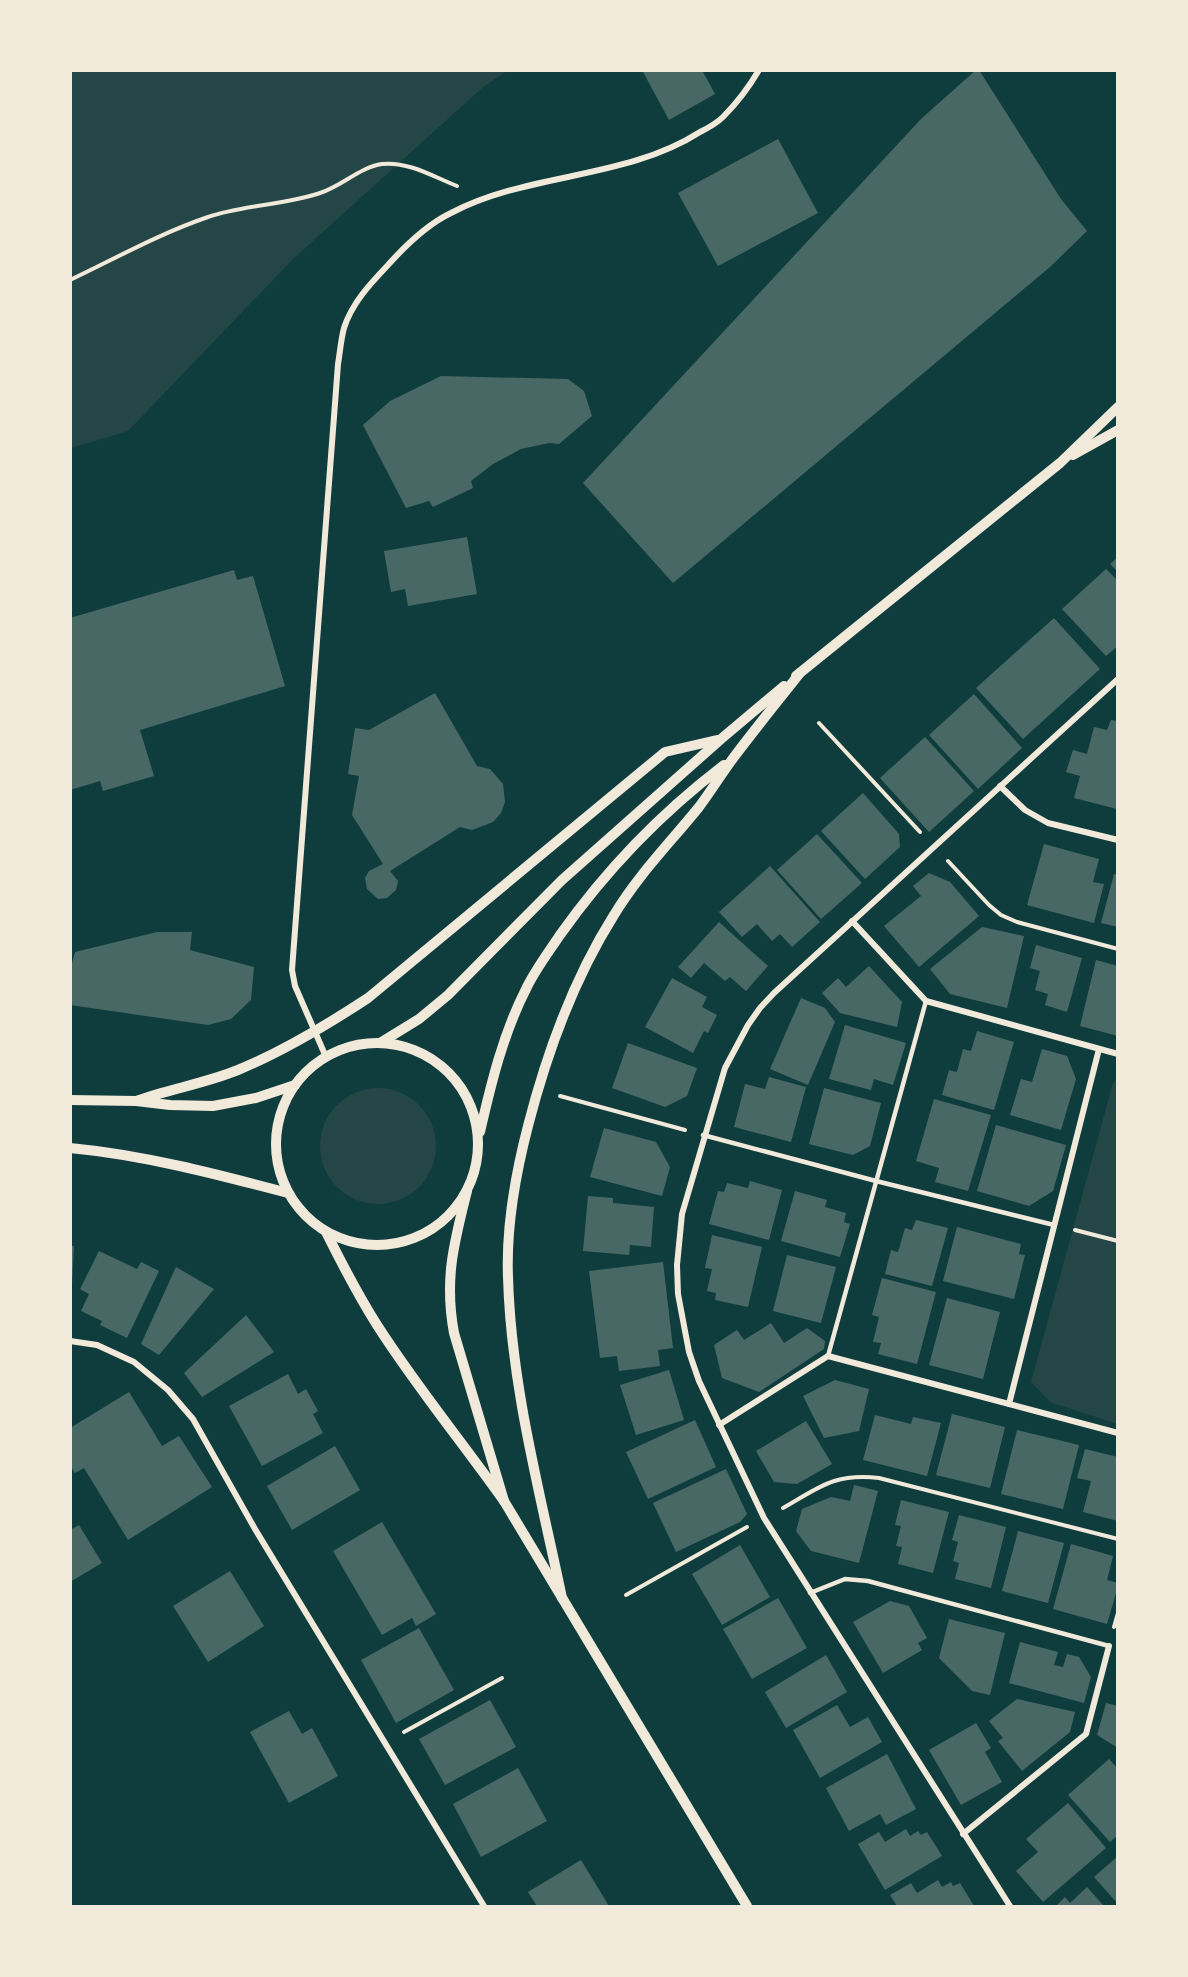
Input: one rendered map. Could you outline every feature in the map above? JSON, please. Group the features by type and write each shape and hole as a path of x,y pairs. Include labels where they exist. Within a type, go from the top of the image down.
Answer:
{"street":[{"path":"326,1057 295,986 292,970 338,363 344,328 354,305 397,255 448,214 473,202 522,188 643,160 685,142 721,119 748,88 759,70"},
{"path":"380,1043 419,1019 448,995 562,880 721,739 1060,463 1118,407"},
{"path":"1060,463 1118,430"},
{"path":"562,1598 517,1380 512,1329 508,1277 510,1214 522,1149 547,1055 563,1013 596,943 633,885 699,806 733,758 800,673"},
{"path":"1010,1906 764,1518 699,1381 689,1352 678,1294 676,1265 681,1214 703,1136 725,1068 738,1040 754,1016 774,993 1118,679"},
{"path":"136,1101 237,1070 316,1031 368,998 665,752 721,739"},
{"path":"504,1501 454,1333 450,1310 452,1255 467,1191 477,1166 478,1138 489,1091 513,1016 526,988 580,906 643,836 686,794 733,758"},
{"path":"1000,786 1025,810 1048,823 1118,840"},
{"path":"852,921 926,1001 1118,1054"},
{"path":"467,1191 452,1214 430,1231 405,1242 378,1246 351,1243 326,1232 304,1215 288,1193 278,1166 276,1138 282,1110 295,1085 310,1069 326,1057 344,1049 362,1044 380,1043 405,1047 428,1056 448,1072 464,1091 474,1114 478,1138"},
{"path":"1009,1404 1099,1049"},
{"path":"70,1100 136,1101 170,1106 213,1106 256,1098 295,1085"},
{"path":"70,1148 206,1171 288,1193"},
{"path":"326,1232 352,1282 397,1355 504,1501 747,1906"},
{"path":"70,1341 97,1345 134,1362 168,1390 193,1419 255,1529 484,1906"},
{"path":"719,1425 828,1356 1118,1433"},
{"path":"963,1834 1086,1734 1109,1646"}],"lane":[{"path":"828,1356 926,1001"},
{"path":"703,1136 1054,1225"},
{"path":"810,1593 845,1579 868,1581 1109,1646"}],"path":[{"path":"70,280 152,240 210,216 322,193 368,168 381,164 394,164 415,169 463,189"},
{"path":"819,723 989,905 1001,915 1017,922 1118,949"},
{"path":"557,1095 703,1136"},
{"path":"1054,1225 1118,1241"},
{"path":"626,1595 826,1484 837,1479 858,1475 879,1478 1118,1539"},
{"path":"385,1742 502,1678"}],"shaded area":[{"path":"71,71 507,71 482,88 293,259 128,431 71,448"},
{"path":"1117,1079 1117,1424 1050,1402 1031,1382 1113,1083"},
{"path":"378,1088 400,1092 419,1105 432,1124 436,1146 432,1168 419,1187 400,1200 378,1204 356,1200 337,1187 324,1168 320,1146 324,1124 337,1105 356,1092"}],"building":[{"path":"642,70 702,70 715,94 669,120"},
{"path":"976,70 979,70 1061,199 1087,231 1050,267 673,583 583,483 921,119"},
{"path":"778,139 818,213 718,266 678,193"},
{"path":"441,376 568,379 584,391 592,416 559,444 549,443 521,449 493,464 471,481 473,488 433,507 429,501 406,508 363,425 390,401"},
{"path":"467,537 477,594 408,606 405,589 391,592 384,551"},
{"path":"1118,557 1118,572 1110,564"},
{"path":"1106,569 1118,581 1118,646 1106,656 1062,609"},
{"path":"234,570 237,580 253,576 285,686 140,730 154,776 103,791 100,781 70,790 70,618"},
{"path":"1054,618 1100,669 1023,739 976,688"},
{"path":"435,693 477,766 490,769 503,784 505,802 501,813 493,822 472,830 460,827 390,871 398,881 396,890 387,898 378,899 367,889 365,878 369,871 383,864 352,815 359,776 348,774 355,728 369,730"},
{"path":"974,694 1022,748 978,789 929,735"},
{"path":"1111,720 1118,721 1117,809 1074,798 1080,776 1066,772 1073,750 1087,754 1094,727 1107,730"},
{"path":"925,737 974,791 929,832 880,778"},
{"path":"863,793 899,834 900,847 865,879 821,831"},
{"path":"817,834 862,883 821,919 777,870"},
{"path":"1044,844 1099,859 1093,882 1104,884 1094,923 1027,905"},
{"path":"770,866 820,922 792,947 780,934 772,941 757,924 742,937 719,912"},
{"path":"929,873 950,882 979,916 919,967 884,926 921,896 913,886"},
{"path":"1114,874 1118,875 1118,927 1101,923"},
{"path":"719,922 768,966 746,991 730,977 725,981 704,963 691,978 678,967"},
{"path":"982,927 1024,936 1007,1008 950,994 930,969"},
{"path":"157,932 192,932 190,950 254,967 251,1000 231,1019 208,1025 70,1005 70,971 75,952"},
{"path":"1036,945 1082,958 1067,1012 1045,1005 1048,994 1035,990 1040,971 1030,968"},
{"path":"1096,960 1118,966 1118,1036 1080,1026"},
{"path":"869,966 902,1002 897,1027 840,1013 822,993 838,978 846,987"},
{"path":"672,978 707,997 702,1007 717,1015 708,1033 704,1031 693,1053 645,1027"},
{"path":"801,998 825,1008 835,1022 808,1085 770,1069"},
{"path":"845,1025 906,1043 893,1085 874,1079 871,1090 829,1079"},
{"path":"977,1031 1014,1042 994,1110 942,1095 949,1070 957,1072 963,1049 971,1051"},
{"path":"628,1043 697,1068 687,1096 665,1107 612,1088"},
{"path":"1042,1049 1067,1056 1076,1079 1061,1130 1010,1115 1021,1079 1032,1082"},
{"path":"769,1077 806,1087 791,1142 734,1127 745,1084 765,1089"},
{"path":"824,1088 881,1103 870,1146 853,1155 809,1144"},
{"path":"934,1099 991,1115 968,1191 935,1182 939,1168 916,1161"},
{"path":"996,1125 1066,1145 1053,1191 1029,1206 977,1191"},
{"path":"604,1128 656,1142 670,1167 662,1196 590,1177"},
{"path":"750,1181 782,1190 769,1240 709,1224 718,1191 724,1192 727,1183 748,1188"},
{"path":"795,1191 827,1200 825,1207 846,1213 844,1222 850,1224 840,1257 781,1241"},
{"path":"588,1196 613,1198 613,1203 654,1207 651,1247 630,1245 629,1255 583,1251"},
{"path":"916,1220 948,1228 932,1286 885,1274 891,1250 898,1252 905,1228 912,1230"},
{"path":"957,1227 1021,1244 1019,1254 1025,1255 1014,1299 943,1281"},
{"path":"712,1235 762,1247 748,1307 715,1300 716,1293 707,1291 712,1269 705,1268"},
{"path":"70,1246 74,1246 72,1284 70,1284"},
{"path":"99,1251 137,1269 141,1262 159,1271 127,1338 100,1325 102,1321 81,1311 89,1294 80,1289"},
{"path":"787,1255 836,1267 821,1323 773,1311"},
{"path":"663,1262 673,1348 658,1350 660,1366 619,1371 617,1356 600,1358 589,1271"},
{"path":"176,1267 214,1289 159,1355 141,1344"},
{"path":"882,1278 936,1292 917,1364 878,1354 881,1343 873,1342 879,1317 872,1315"},
{"path":"947,1298 1000,1312 983,1379 929,1365"},
{"path":"246,1315 274,1352 202,1397 184,1373"},
{"path":"771,1323 784,1343 807,1328 825,1341 824,1349 759,1392 722,1378 714,1345 737,1330 744,1340"},
{"path":"669,1370 684,1420 636,1435 620,1385"},
{"path":"288,1374 298,1394 306,1389 318,1411 313,1414 323,1433 262,1466 229,1406"},
{"path":"835,1380 869,1389 859,1431 824,1438 803,1396"},
{"path":"129,1392 162,1446 179,1436 212,1487 128,1540 84,1468 75,1473 70,1466 70,1428"},
{"path":"952,1414 1005,1427 990,1488 936,1475"},
{"path":"875,1415 911,1424 913,1417 941,1423 927,1476 863,1460"},
{"path":"695,1420 716,1467 648,1499 626,1452"},
{"path":"806,1421 832,1464 797,1484 774,1482 756,1451"},
{"path":"1017,1430 1079,1445 1063,1509 1001,1494"},
{"path":"335,1446 360,1490 292,1530 267,1486"},
{"path":"1085,1449 1118,1457 1118,1521 1083,1512 1091,1481 1077,1478"},
{"path":"726,1469 747,1514 740,1522 676,1552 653,1503"},
{"path":"854,1485 878,1491 859,1563 811,1551 796,1531 802,1509 831,1497 850,1501"},
{"path":"901,1500 949,1512 933,1573 898,1564 902,1547 896,1546 901,1526 895,1525"},
{"path":"959,1515 1006,1527 991,1588 955,1579 959,1563 953,1561 958,1542 952,1540"},
{"path":"382,1522 436,1614 416,1626 412,1618 382,1635 333,1551"},
{"path":"79,1525 102,1563 70,1582 70,1530"},
{"path":"1018,1531 1064,1543 1048,1603 1002,1591"},
{"path":"1071,1544 1113,1556 1107,1580 1118,1583 1118,1586 1107,1624 1053,1609"},
{"path":"740,1545 770,1597 722,1625 692,1574"},
{"path":"230,1571 264,1626 208,1662 173,1606"},
{"path":"778,1598 807,1648 752,1679 723,1629"},
{"path":"890,1601 909,1606 927,1638 918,1643 922,1650 883,1673 853,1622"},
{"path":"949,1619 1005,1633 990,1695 972,1691 939,1658"},
{"path":"419,1628 454,1690 396,1723 361,1660"},
{"path":"1020,1642 1058,1652 1054,1665 1063,1667 1067,1654 1079,1657 1091,1677 1084,1703 1009,1683"},
{"path":"826,1655 847,1692 786,1728 765,1692"},
{"path":"1017,1699 1075,1712 1070,1732 1022,1771 998,1741 1003,1738 989,1721"},
{"path":"490,1700 516,1747 445,1785 419,1739"},
{"path":"1106,1703 1118,1706 1118,1748 1097,1735"},
{"path":"837,1705 850,1727 868,1717 882,1742 820,1778 793,1730"},
{"path":"289,1711 302,1734 312,1728 338,1776 289,1803 250,1732"},
{"path":"976,1723 991,1748 985,1752 1002,1782 961,1805 929,1750"},
{"path":"887,1754 916,1809 886,1825 880,1814 849,1831 826,1788"},
{"path":"1109,1759 1118,1769 1118,1835 1110,1842 1068,1795"},
{"path":"518,1768 547,1821 481,1857 453,1804"},
{"path":"1068,1803 1106,1848 1043,1902 1016,1871 1038,1852 1026,1839"},
{"path":"906,1829 910,1836 918,1831 921,1835 927,1832 942,1856 885,1890 858,1844 879,1832 885,1842"},
{"path":"1118,1856 1118,1904 1094,1877"},
{"path":"581,1860 609,1906 537,1906 528,1892"},
{"path":"938,1880 942,1887 951,1882 953,1886 960,1883 974,1906 897,1906 890,1895 911,1883 917,1893"},
{"path":"1087,1887 1104,1906 1057,1905 1065,1897 1070,1903"}]}
